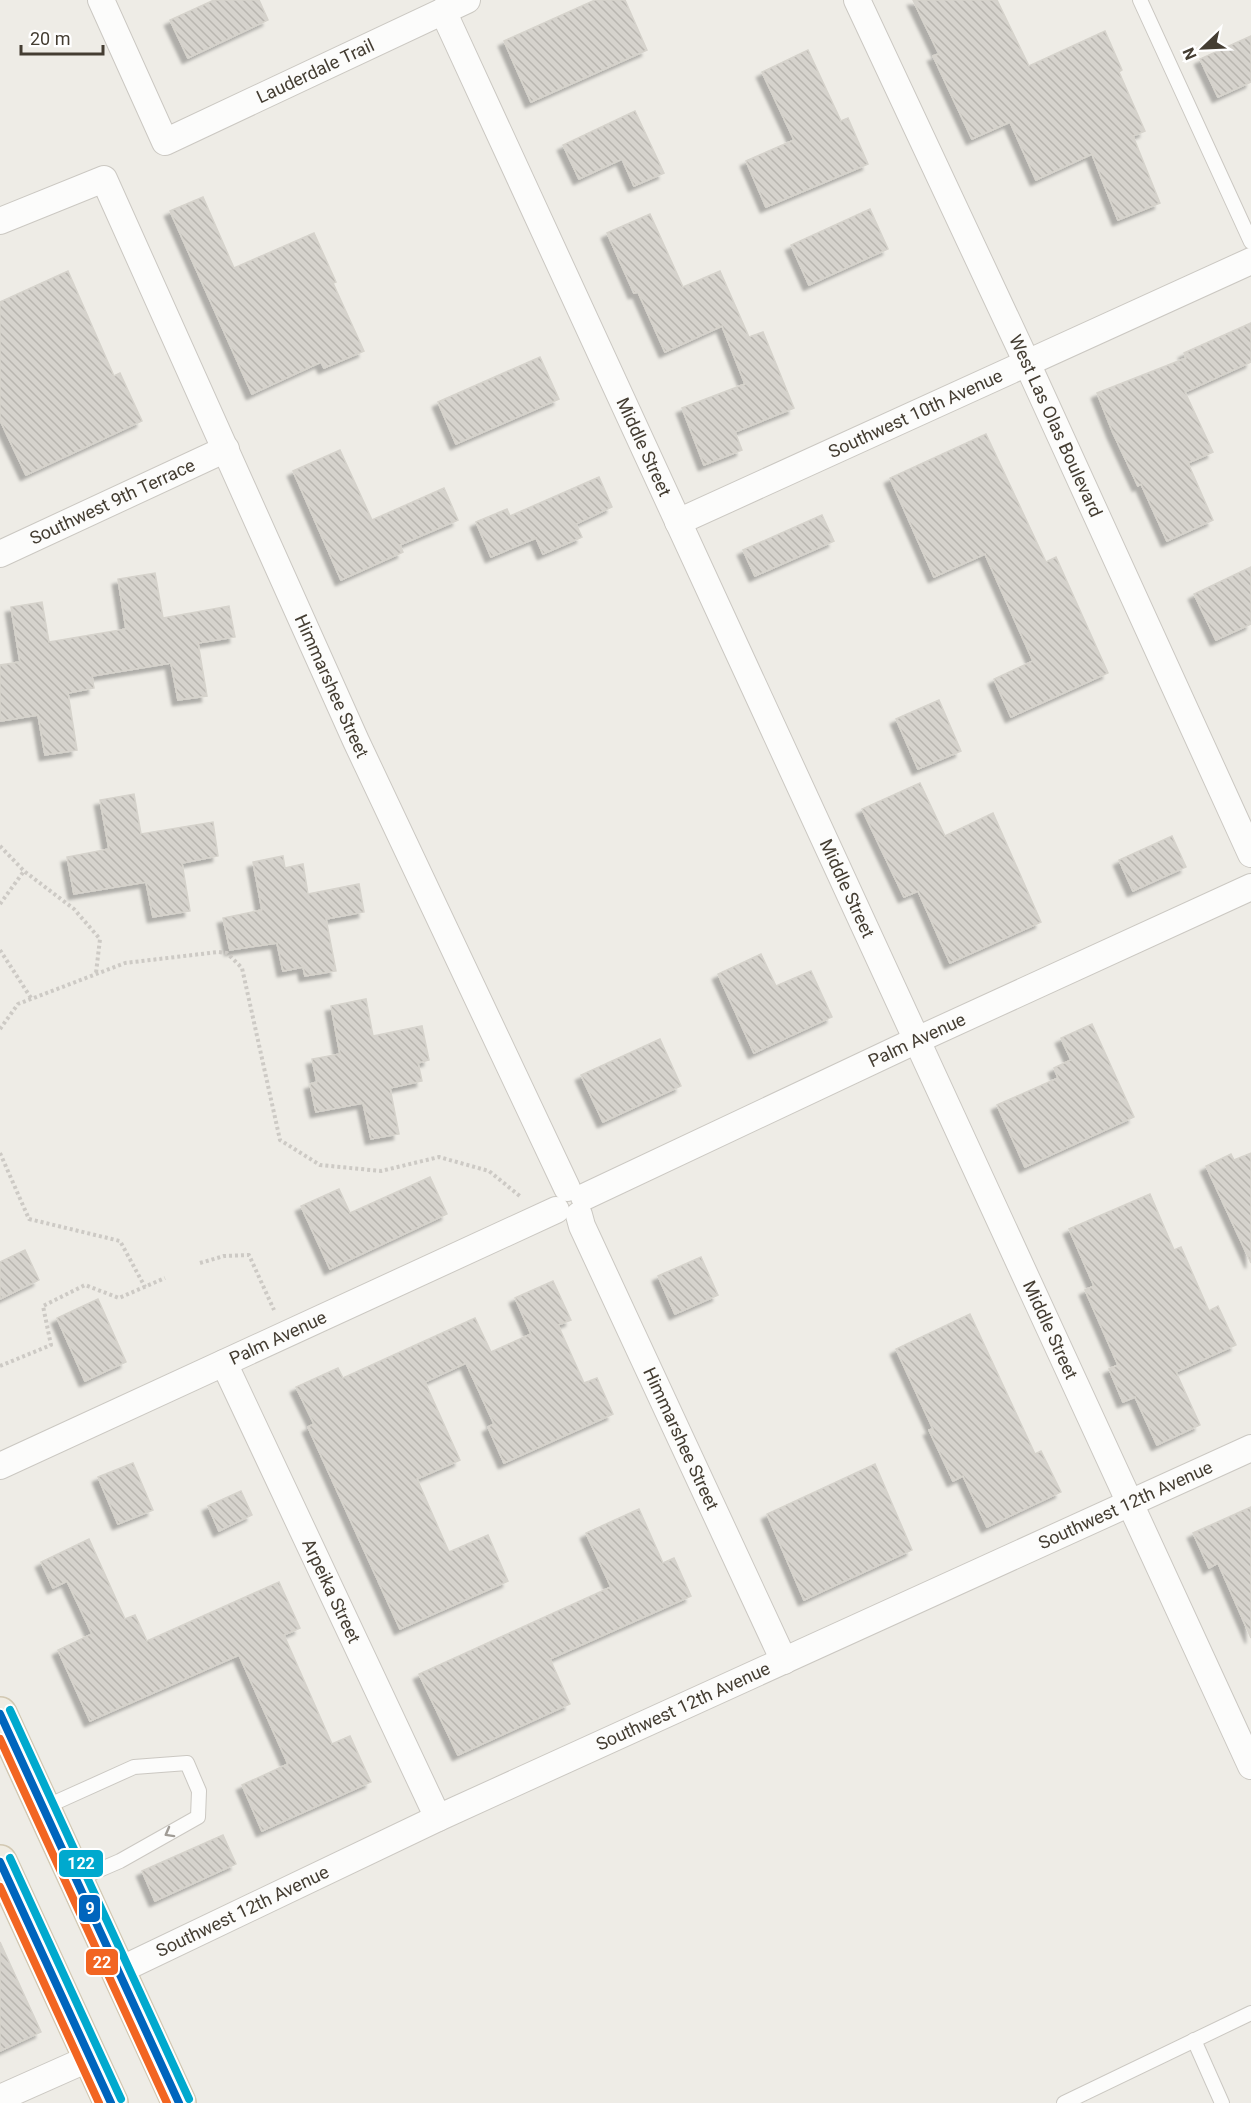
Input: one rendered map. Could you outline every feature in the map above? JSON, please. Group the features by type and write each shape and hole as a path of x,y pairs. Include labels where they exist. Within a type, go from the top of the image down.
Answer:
{"main road":[{"path":"0,1714 179,2103"},
{"path":"0,1862 111,2103"}],"street":[{"name":"Lauderdale Trail","path":"101,0 165,142 467,0"},
{"name":"West Las Olas Boulevard","path":"857,0 1027,363 1251,854"},
{"name":"Middle Street","path":"443,11 1251,1766"},
{"name":"Himmarshee Street","path":"0,221 104,179 356,741 784,1661"},
{"name":"Southwest 10th Avenue","path":"678,522 1251,261"},
{"name":"Southwest 9th Terrace","path":"0,554 226,449"},
{"name":"Palm Avenue","path":"0,1466 1251,887"},
{"name":"Arpeika Street","path":"224,1363 438,1818"},
{"name":"Southwest 12th Avenue","path":"118,1971 438,1818 1251,1448"},
{"path":"0,2098 90,2058"}],"lane":[{"path":"1140,0 1251,242"},
{"path":"43,1808 134,1767 187,1763 199,1791 198,1817 120,1861 76,1880"},
{"path":"1064,2103 1251,2013"},
{"path":"1194,2040 1222,2103"}],"path":[{"path":"0,846 24,871 74,909 100,939 96,973"},
{"path":"0,904 24,871"},
{"path":"0,950 31,998"},
{"path":"0,1029 18,1004 125,963 218,952 227,953 242,968 280,1140 320,1165 381,1171 439,1158 489,1171 521,1197"},
{"path":"0,1153 29,1219 120,1241 145,1287"},
{"path":"200,1263 224,1256 249,1255 274,1310"},
{"path":"0,1366 51,1345 43,1306 85,1285 119,1298 165,1278"}],"building":[{"path":"214,0 259,0 268,20 188,58 170,20"},
{"path":"595,0 625,0 647,50 531,102 504,41"},
{"path":"913,0 997,0 1029,66 1105,31 1122,70 1119,72 1145,131 1133,136 1160,203 1118,220 1092,154 1036,180 1010,122 972,139 933,56 939,54"},
{"path":"1251,36 1251,82 1218,97 1200,59"},
{"path":"808,50 841,121 848,118 868,164 766,207 746,161 794,140 762,72"},
{"path":"635,111 664,173 634,186 622,159 579,179 563,145"},
{"path":"203,197 234,268 314,233 336,282 333,283 364,351 324,368 321,362 252,394 170,211"},
{"path":"870,209 888,249 809,285 791,245"},
{"path":"650,214 683,287 720,271 749,337 763,332 794,408 735,432 742,450 704,465 682,408 745,384 722,326 665,352 638,292 634,293 607,233"},
{"path":"68,271 114,376 120,373 142,421 26,475 0,420 0,302"},
{"path":"1251,323 1251,362 1185,392 1213,452 1188,463 1213,520 1167,541 1141,484 1138,486 1097,393 1186,358 1184,353"},
{"path":"540,357 559,399 456,444 438,402"},
{"path":"986,434 1046,562 1056,557 1108,673 1011,717 994,679 1033,661 985,554 934,577 890,478"},
{"path":"340,450 372,520 444,488 458,520 400,545 403,552 341,580 293,471"},
{"path":"599,477 612,507 576,524 582,537 543,554 536,538 491,557 476,522 507,509 510,516"},
{"path":"822,515 834,541 755,576 743,550"},
{"path":"1251,567 1251,624 1216,640 1194,594"},
{"path":"155,573 163,618 229,606 235,637 198,643 207,696 178,700 171,663 92,676 94,688 68,693 77,750 45,755 38,715 0,721 0,665 20,662 11,607 42,602 49,642 126,629 118,579"},
{"path":"939,700 961,751 918,769 896,719"},
{"path":"920,783 945,836 993,813 1041,922 950,963 918,891 904,897 862,809"},
{"path":"134,794 141,834 213,822 218,856 182,863 190,911 153,917 146,882 74,894 67,857 109,849 100,800"},
{"path":"1172,836 1186,867 1133,891 1119,860"},
{"path":"283,856 285,868 303,864 308,894 359,884 364,912 326,919 336,971 305,976 303,967 283,971 277,943 230,950 223,918 262,910 253,862"},
{"path":"761,954 776,986 811,971 832,1017 754,1053 718,974"},
{"path":"366,999 373,1036 422,1026 429,1060 418,1063 422,1081 390,1088 399,1134 371,1139 363,1103 316,1112 310,1084 317,1082 312,1059 340,1054 331,1006"},
{"path":"1092,1024 1134,1117 1025,1167 997,1105 1058,1078 1054,1068 1071,1060 1061,1038"},
{"path":"660,1039 681,1086 603,1122 581,1075"},
{"path":"1251,1153 1251,1263 1206,1166 1231,1154 1234,1160"},
{"path":"430,1177 447,1214 330,1269 301,1206 339,1189 350,1213"},
{"path":"1150,1194 1174,1250 1181,1247 1209,1311 1218,1306 1236,1345 1176,1372 1200,1425 1157,1445 1135,1397 1123,1402 1109,1369 1118,1365 1085,1290 1094,1286 1069,1229"},
{"path":"25,1250 39,1280 0,1299 0,1262"},
{"path":"701,1257 718,1295 675,1314 658,1276"},
{"path":"553,1281 571,1320 558,1325 584,1383 597,1378 613,1414 504,1463 488,1427 494,1424 466,1363 425,1382 460,1460 417,1479 449,1552 488,1535 508,1581 400,1629 308,1427 314,1424 296,1387 338,1368 343,1378 475,1318 491,1352 531,1334 515,1298"},
{"path":"98,1299 126,1362 85,1381 57,1318"},
{"path":"970,1314 1035,1454 1041,1451 1061,1492 987,1527 963,1476 953,1481 929,1430 933,1429 896,1349"},
{"path":"133,1463 153,1510 118,1524 98,1477"},
{"path":"875,1464 912,1550 804,1600 767,1514"},
{"path":"241,1491 252,1515 219,1531 208,1506"},
{"path":"1251,1507 1251,1638 1218,1563 1209,1568 1193,1533"},
{"path":"639,1509 663,1563 674,1558 691,1596 550,1659 570,1704 458,1755 419,1674 611,1587 586,1533"},
{"path":"89,1539 125,1619 135,1615 147,1641 279,1582 300,1628 284,1635 332,1744 350,1736 371,1782 262,1831 242,1785 288,1764 239,1655 90,1721 58,1650 92,1634 67,1581 53,1588 41,1562"},
{"path":"223,1835 236,1864 155,1901 142,1871"},
{"path":"0,1942 41,2032 0,2051"}],"transit line":[{"name":"122","path":"10,1710 189,2099"},
{"name":"9","path":"0,1714 179,2103"},
{"name":"22","path":"0,1739 167,2103"},
{"name":"122","path":"10,1858 121,2099"},
{"name":"9","path":"0,1862 111,2103"},
{"name":"22","path":"0,1887 99,2103"}]}
